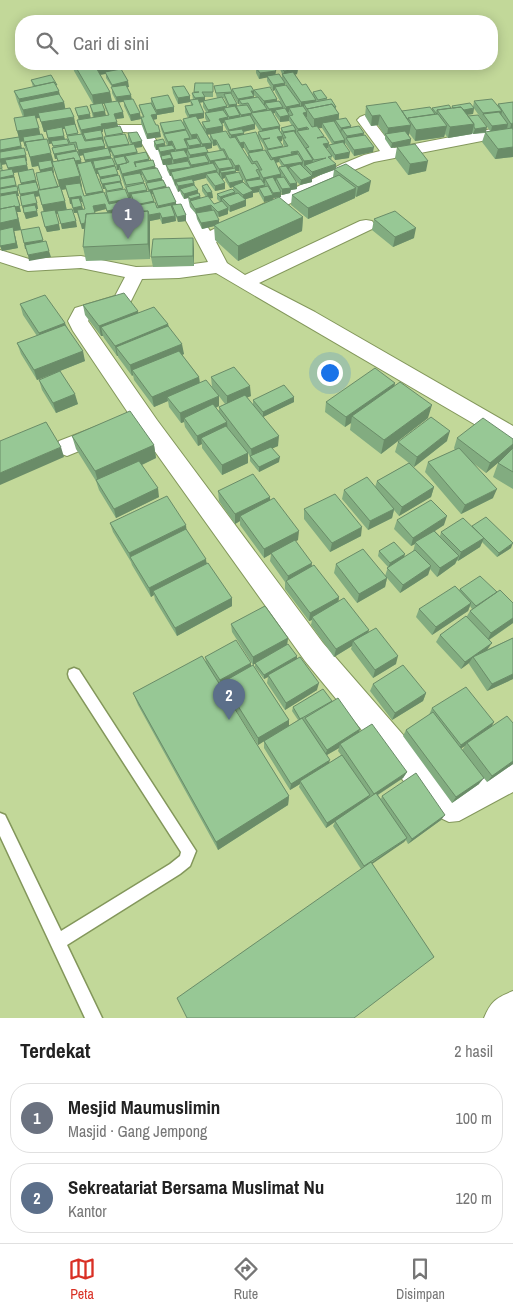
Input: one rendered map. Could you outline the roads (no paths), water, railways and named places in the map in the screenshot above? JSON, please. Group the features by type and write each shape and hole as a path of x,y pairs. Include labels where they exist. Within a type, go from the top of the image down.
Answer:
{"highway":[{"path":"504,1018 513,1011"}],"street":[{"path":"365,120 388,153"},
{"path":"118,128 141,128 169,178 190,210 219,267 513,436"},
{"path":"206,240 348,167 388,153 513,130"},
{"path":"244,283 366,225"},
{"path":"0,256 28,264 81,262 136,273 179,272 219,267"},
{"path":"136,273 122,300 82,313 78,321 141,414 314,652 441,802 449,807 459,806 513,776"},
{"path":"68,447 141,414"}],"lane":[{"path":"58,942 175,869 185,861 189,851 74,674"},
{"path":"0,820 94,1018"}],"place":[{"name":"Mesjid Maumuslimin","path":"128,239"},
{"name":"Sekreatariat Bersama Muslimat Nu","path":"229,720"}]}
